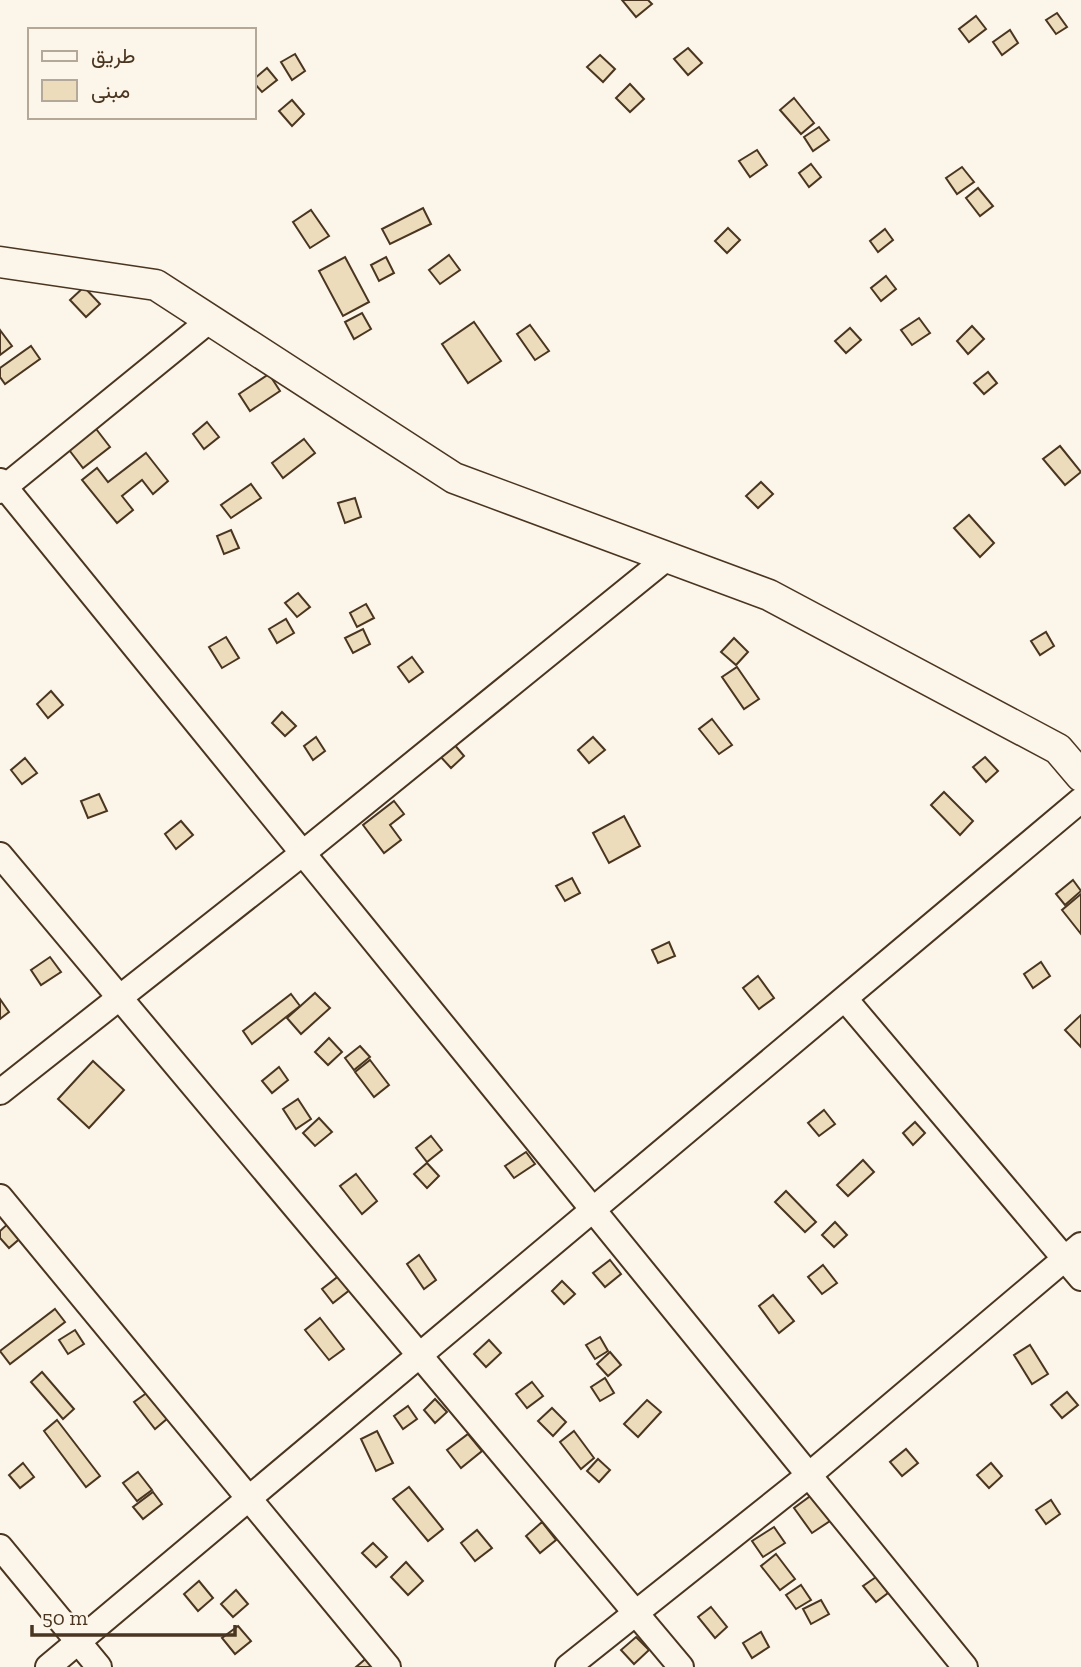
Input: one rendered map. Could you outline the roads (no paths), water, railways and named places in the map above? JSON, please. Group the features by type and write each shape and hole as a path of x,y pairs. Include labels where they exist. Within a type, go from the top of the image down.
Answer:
{"street":[{"path":"0,262 156,285 454,478 769,595 1058,749 1081,776"},
{"path":"210,320 2,486 965,1667"},
{"path":"0,1092 303,853 668,557"},
{"path":"48,1667 1081,800"},
{"path":"0,855 681,1667"},
{"path":"845,999 1073,1252 1081,1278"},
{"path":"0,1197 388,1667"},
{"path":"568,1667 809,1475 1073,1252"},
{"path":"0,1547 99,1667"}]}
